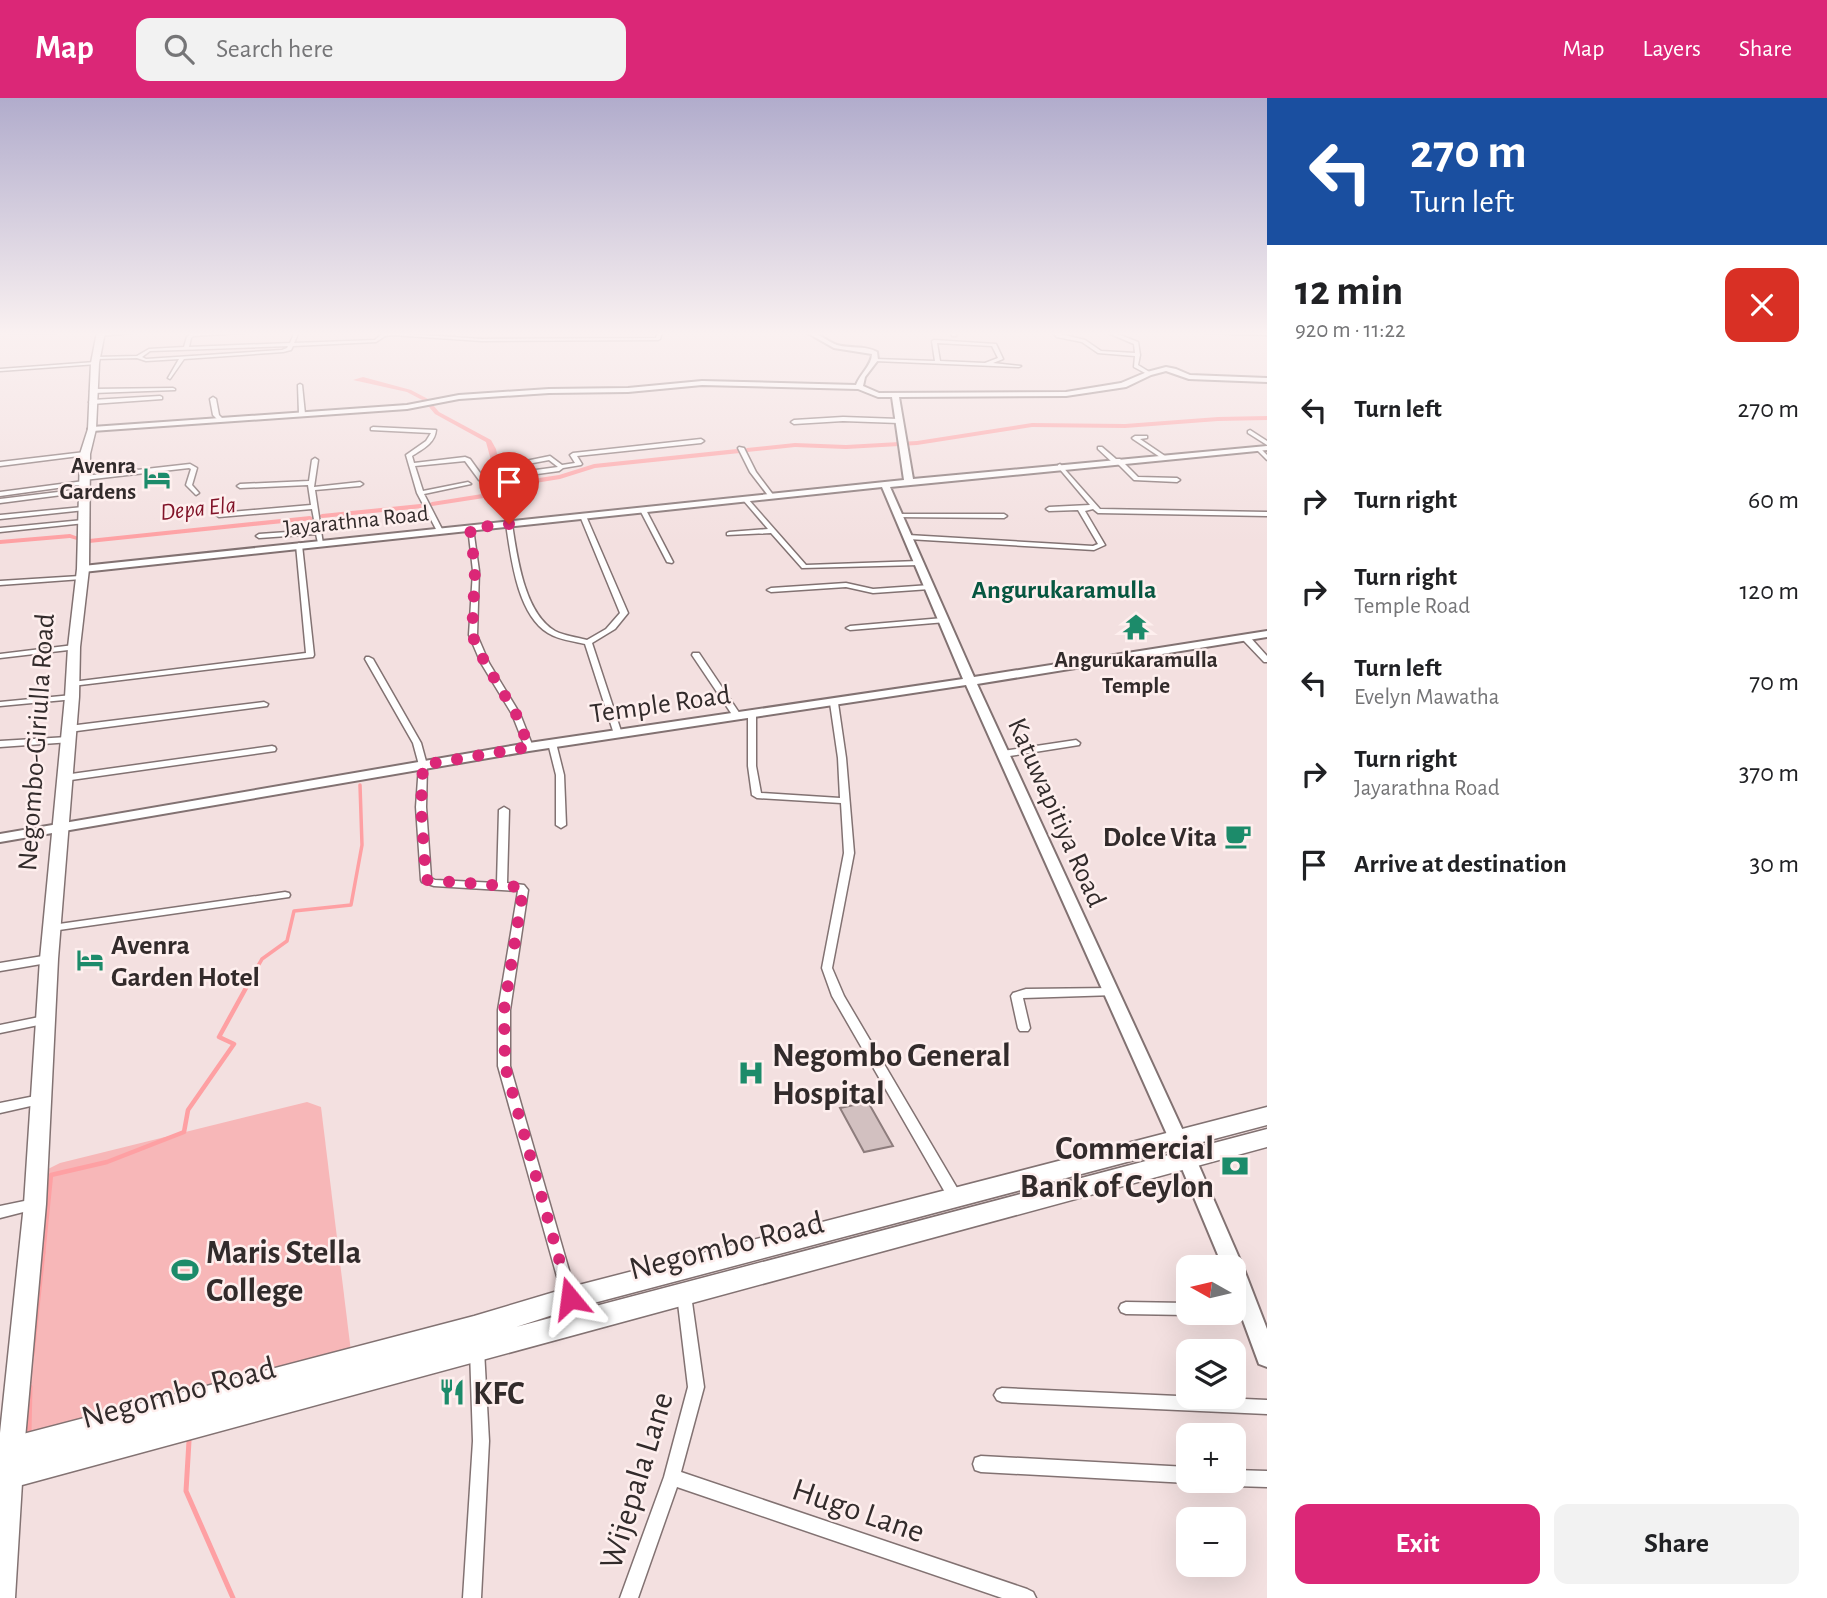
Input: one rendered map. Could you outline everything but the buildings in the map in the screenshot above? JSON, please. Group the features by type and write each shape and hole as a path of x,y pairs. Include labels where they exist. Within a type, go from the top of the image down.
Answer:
{"highway":[{"name":"Negombo Road","path":"5,1464 476,1338 684,1295 1182,1148 1267,1116"},
{"name":"Negombo Road","path":"476,1338 570,1298 955,1197 1182,1148 1267,1138"}],"main road":[{"name":"Negombo-Giriulla Road","path":"1,1598 5,1464 35,1204 44,1020 81,573 85,454 92,429 93,402"}],"street":[{"path":"214,402 216,415 221,420"},
{"path":"301,402 302,414"},
{"path":"92,429 430,402"},
{"path":"896,402 909,482"},
{"path":"794,422 843,419 899,421"},
{"path":"373,429 434,432 434,436 409,455 420,493 439,531"},
{"path":"1250,432 1264,447 1267,457"},
{"path":"1145,437 1135,438 1161,456"},
{"path":"412,465 465,459 481,479 579,464 573,456 701,441"},
{"name":"Jayarathna Road","path":"81,573 299,545 1264,447"},
{"path":"741,448 753,472 772,497"},
{"path":"1100,448 1136,479 1177,480"},
{"path":"0,464 85,454"},
{"path":"520,475 513,465 550,458 561,467"},
{"path":"314,460 311,486 321,543"},
{"path":"0,501 190,466 194,468 189,485 196,493"},
{"path":"1060,466 1091,508"},
{"path":"0,494 84,484"},
{"path":"240,485 360,484"},
{"path":"420,493 468,484"},
{"name":"Katuwapitiya Road","path":"885,485 970,682 1182,1148 1227,1255"},
{"path":"746,500 804,567 919,563"},
{"path":"219,515 314,507"},
{"path":"908,537 1094,548 1102,545 1081,510 1091,508"},
{"path":"0,517 83,509"},
{"path":"1049,509 1267,514"},
{"path":"643,510 670,562"},
{"path":"509,524 515,563 529,602 541,624 557,634 588,642 607,633 618,624 624,613 583,516"},
{"path":"897,516 1004,516"},
{"path":"0,530 83,522"},
{"path":"470,528 475,570 472,635 485,663 516,714 529,747"},
{"path":"729,534 773,531"},
{"path":"259,536 319,532"},
{"path":"72,684 310,655 299,545"},
{"path":"0,583 81,573"},
{"path":"771,590 846,585 873,591 930,587"},
{"path":"850,628 943,620"},
{"name":"Temple Road","path":"0,838 529,747 834,703 1267,634"},
{"path":"1246,638 1267,660"},
{"path":"588,642 618,734"},
{"path":"0,656 74,647"},
{"path":"696,655 737,717"},
{"path":"369,659 417,743 423,765 421,807 426,880 520,887 523,890 504,1010 505,1066 570,1298"},
{"path":"0,704 72,697"},
{"path":"834,703 842,758 849,853 827,968 838,996 955,1197"},
{"path":"0,744 264,704"},
{"path":"752,715 752,766 757,795 845,801"},
{"path":"1003,754 1076,743"},
{"path":"552,744 560,775 561,825"},
{"path":"64,778 272,749"},
{"path":"502,886 504,810"},
{"path":"52,928 285,895"},
{"path":"0,967 49,959"},
{"path":"1024,1028 1017,996 1026,993 1111,992"},
{"path":"0,1029 44,1020"},
{"path":"0,1108 40,1100"},
{"path":"0,1212 35,1204"},
{"name":"Wijepala Lane","path":"629,1598 672,1477 696,1387 684,1295"},
{"path":"1126,1308 1176,1309"},
{"name":"Katuwapitiya Road","path":"1246,1316 1265,1346"},
{"path":"472,1598 481,1441 476,1338"},
{"path":"1002,1395 1267,1407"},
{"path":"981,1464 1176,1474"},
{"name":"Hugo Lane","path":"672,1477 1027,1598"},
{"path":"1246,1478 1267,1479"}],"shaded area":[{"name":"Maris Stella College","path":"307,1102 321,1107 352,1360 11,1450 36,1175 60,1163"}],"waterway":[{"path":"428,402 437,413 489,441 499,475"},
{"path":"747,450 795,445 846,447 917,443 1032,425 1125,426 1267,418"},
{"path":"432,504 484,496 515,484 560,477 594,466 737,451"},
{"path":"322,516 420,506"},
{"name":"Depa Ela","path":"89,541 310,518"},
{"path":"0,542 70,536 77,538"},
{"path":"251,978 262,959 287,941 294,911 351,905 362,845 360,785"},
{"path":"43,1254 51,1175 107,1162 184,1132 188,1110 234,1044 219,1037 252,977"},
{"path":"32,1355 43,1252"},
{"path":"29,1433 30,1387"},
{"path":"189,1441 186,1491 233,1598"}],"place":[{"name":"Avenra Gardens","path":"157,478"},
{"name":"Angurukaramulla Temple","path":"1136,627"},
{"name":"Dolce Vita","path":"1238,836"},
{"name":"Avenra Garden Hotel","path":"90,960"},
{"name":"Negombo General Hospital","path":"751,1073"},
{"name":"Commercial Bank of Ceylon","path":"1235,1166"},
{"name":"Maris Stella College","path":"185,1270"},
{"name":"KFC","path":"452,1392"}],"district":[{"name":"Angurukaramulla","path":"1064,589"}],"route":[{"path":"509,524 470,528 475,570 472,635 485,663 516,714 529,747 423,765 421,807 426,880 434,883 520,887 523,890 504,1010 505,1066 570,1298"}]}
